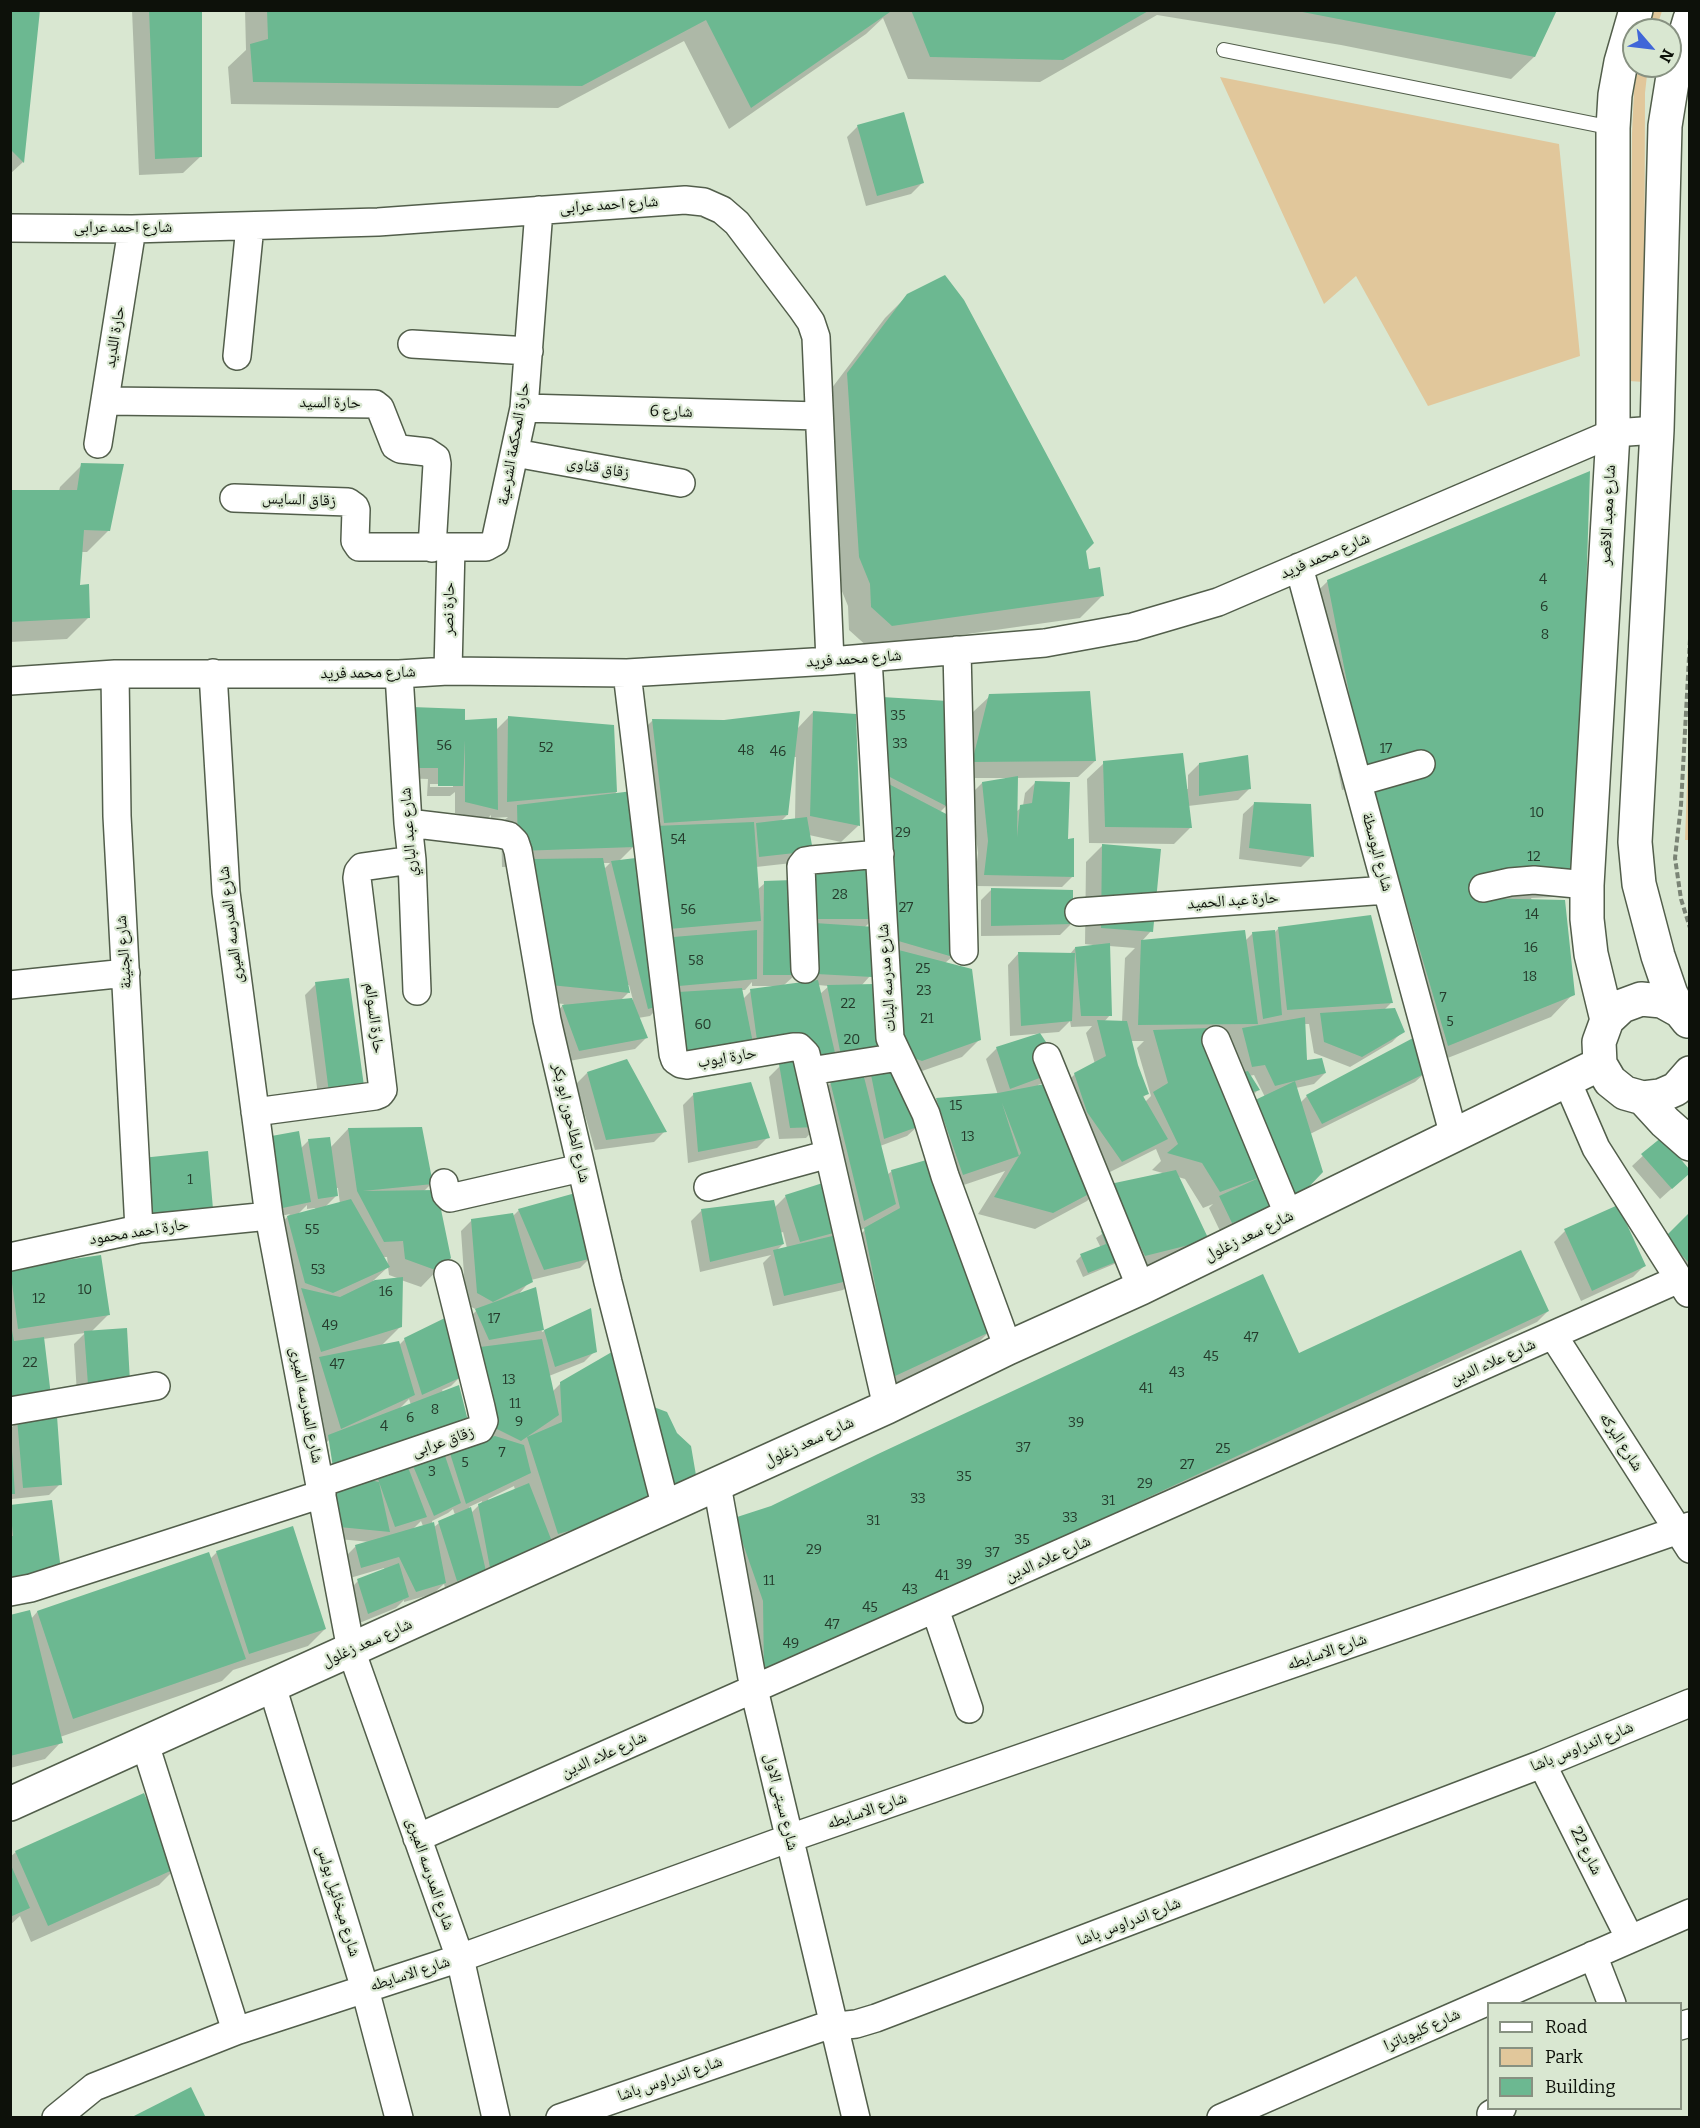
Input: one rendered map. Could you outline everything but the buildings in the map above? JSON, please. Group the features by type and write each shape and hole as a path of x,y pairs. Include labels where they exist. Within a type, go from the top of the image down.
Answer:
{"main road":[{"name":"شارع معبد الاقصر","path":"1607,1020 1591,954 1587,919 1587,885 1612,433 1613,128 1617,84 1636,10"},
{"path":"1685,1017 1671,994 1658,956 1639,884 1635,853 1657,430 1665,126 1673,76 1689,19"},
{"path":"1685,1017 1662,1001 1641,999 1622,1006 1607,1020 1599,1042 1600,1064 1610,1081 1625,1093 1643,1098 1660,1096 1676,1089 1689,1073"},
{"name":"شارع سعد زغلول","path":"10,1804 887,1407 1008,1348 1141,1288 1600,1064"},
{"path":"1643,1098 1689,1144"}],"street":[{"name":"شارع احمد عرابى","path":"10,228 132,229 378,222 685,200 704,202 722,210 737,223 811,322 816,337 830,661"},
{"name":"حارة المحكمة الشرعية","path":"442,548 486,547 495,542 524,408 539,210"},
{"path":"237,356 250,226"},
{"name":"حارة اللديد","path":"98,444 132,229"},
{"path":"412,344 529,351"},
{"name":"حارة السيد","path":"105,401 375,404 380,408 395,446 400,449 427,452 436,458 442,548"},
{"name":"شارع 6","path":"524,408 819,416"},
{"name":"شارع محمد فريد","path":"10,681 115,674 399,674 448,671 627,673 830,661 1045,643 1133,627 1218,602 1612,433 1657,430"},
{"name":"زقاق قناوى","path":"515,453 681,483"},
{"name":"زقاق السايس","path":"234,498 348,502 356,510 355,541 359,548 442,548"},
{"name":"حارة نصر","path":"442,548 448,671"},
{"name":"شارع البوسطة","path":"1299,567 1454,1136"},
{"path":"957,650 963,951"},
{"name":"شارع مدرسه البنات","path":"868,658 890,1038 926,1114 945,1176 1008,1348"},
{"name":"شارع المدرسه الميرى","path":"213,673 226,892 269,1216 351,1650 460,1958 496,2118"},
{"name":"حارة ايوب","path":"627,673 671,1043 675,1060 687,1065 793,1047 799,1047 806,1054 887,1407"},
{"name":"شارع الجنينة","path":"115,674 117,816 139,1229"},
{"name":"شارع عبد الباري","path":"399,674 412,860 417,991"},
{"path":"1358,782 1421,764"},
{"name":"شارع الطاحون ابو بكر","path":"408,824 500,834 509,836 515,842 547,1020 608,1282 666,1508"},
{"path":"805,969 801,866 805,861 811,860 880,854"},
{"name":"حارة السوالم","path":"255,1112 375,1096 383,1090 357,878 362,867 412,860"},
{"path":"1483,888 1534,880 1587,885"},
{"name":"حارة عبد الحميد","path":"1079,912 1387,890"},
{"path":"10,985 126,973"},
{"path":"1216,1040 1289,1216"},
{"path":"1047,1056 1141,1288"},
{"path":"810,1071 899,1057"},
{"path":"1567,1081 1596,1148 1684,1287"},
{"path":"708,1187 829,1155"},
{"path":"444,1183 446,1194 450,1198 581,1168"},
{"name":"حارة احمد محمود","path":"10,1257 139,1229 269,1216"},
{"name":"زقاق عرابى","path":"10,1592 31,1588 322,1489 480,1429 484,1420 448,1274"},
{"name":"شارع علاء الدين","path":"417,1838 1552,1335 1684,1287"},
{"name":"شارع البركه","path":"1552,1335 1685,1535"},
{"path":"10,1411 156,1386"},
{"name":"شارع سيتى الاول","path":"717,1485 754,1689 855,2118"},
{"name":"شارع الاسايطه","path":"56,2118 94,2087 236,2031 460,1958 789,1838 1685,1535"},
{"path":"935,1609 969,1709"},
{"name":"شارع ميخائيل بولس","path":"272,1686 365,1989 399,2118"},
{"name":"شارع اندراوس باشا","path":"560,2118 805,2033 876,2018 1542,1764 1689,1703"},
{"path":"145,1744 236,2031"},
{"name":"شارع 22","path":"1542,1764 1630,1939"},
{"name":"شارع كليوباترا","path":"1221,2118 1689,1913"},
{"path":"1593,1955 1611,2002"}],"lane":[{"path":"1224,50 1613,128"}],"path":[{"path":"1689,639 1681,805 1675,858 1676,879 1689,928"},
{"path":"1683,752 1689,749"}],"green space":[{"path":"1651,11 1662,11 1660,18 1649,18"},
{"path":"1220,77 1559,144 1580,356 1428,406 1356,276 1324,304"},
{"path":"1636,78 1647,78 1644,382 1629,381"},
{"path":"1688,757 1689,840 1685,840"}]}
